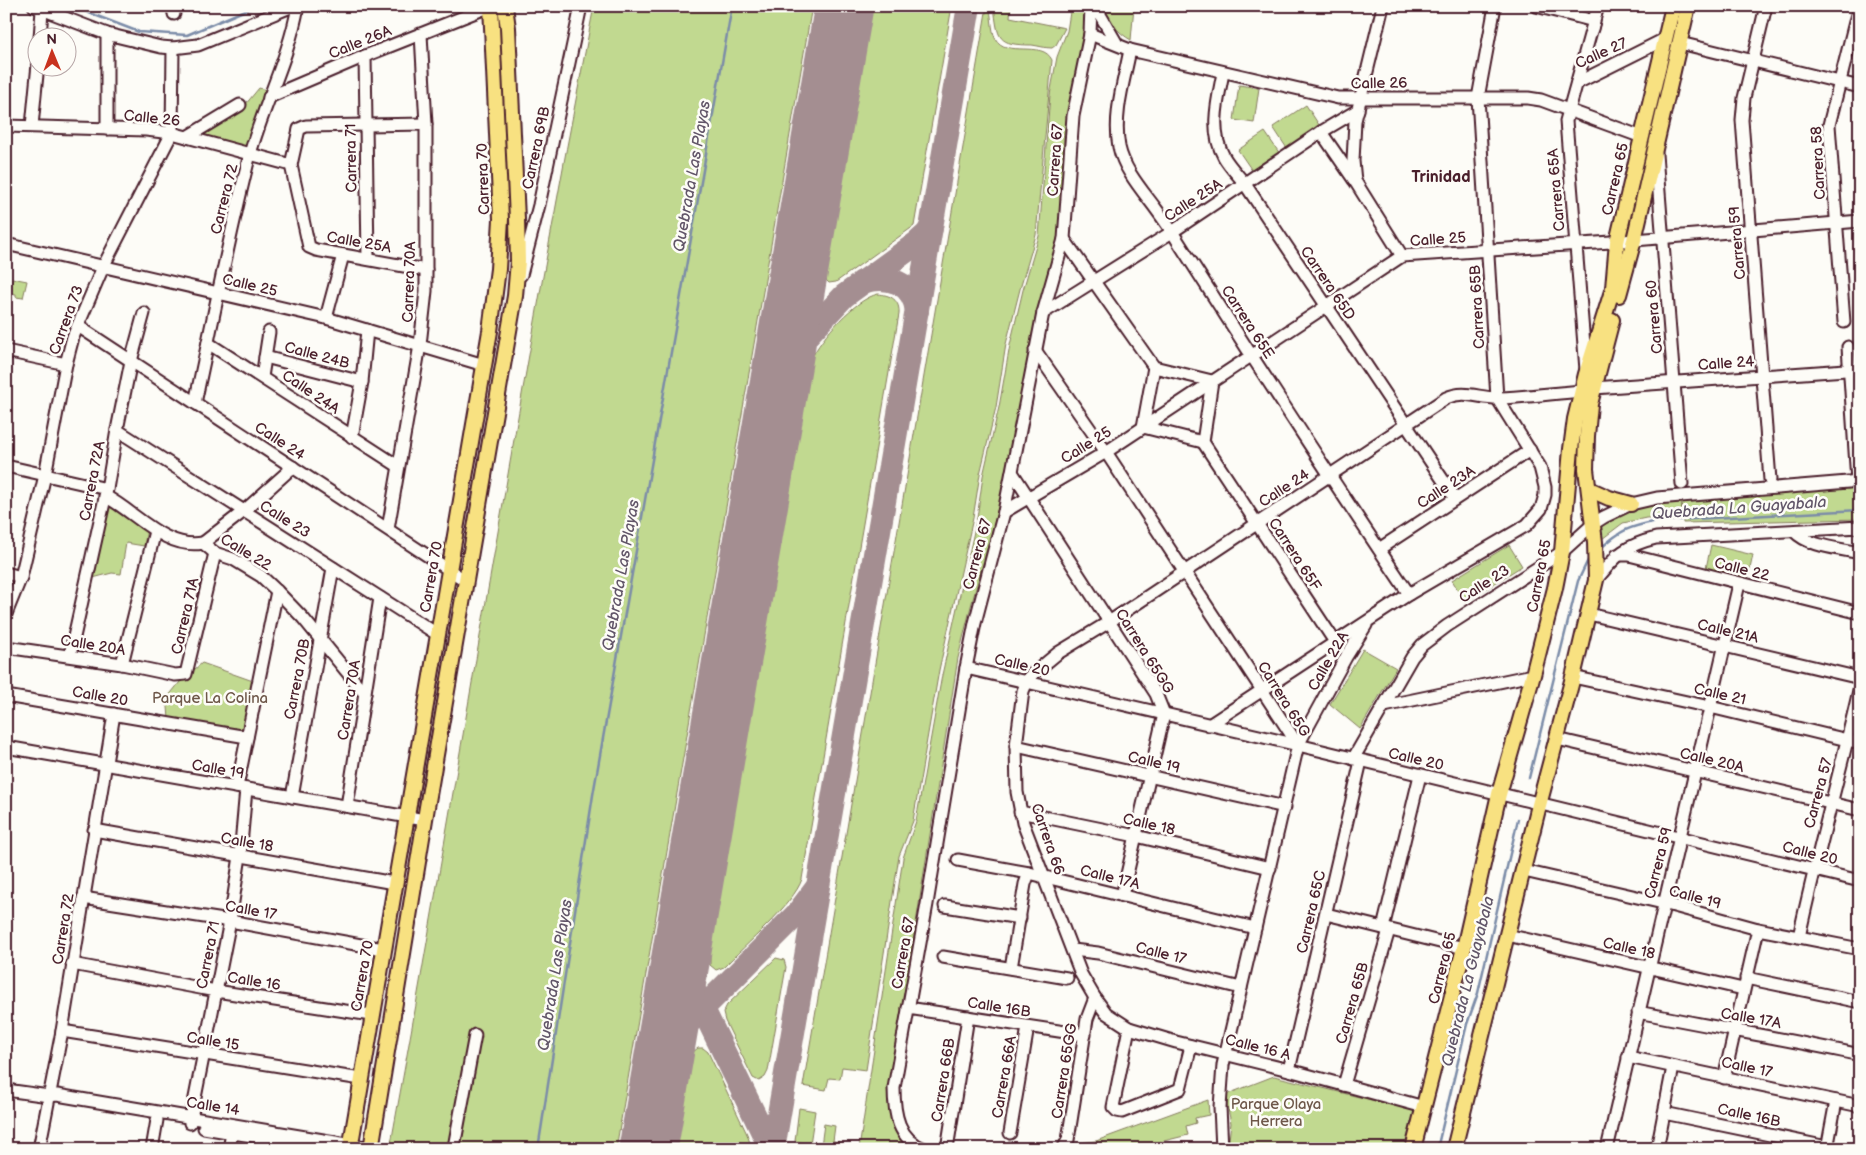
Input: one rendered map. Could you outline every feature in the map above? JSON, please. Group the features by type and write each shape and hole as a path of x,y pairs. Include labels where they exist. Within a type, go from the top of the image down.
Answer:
{"main road":[{"name":"Carrera 70","path":"350,1146 484,365 498,268 500,227 491,6"},
{"path":"371,1148 515,296 518,261 517,211 508,28 505,6"},
{"name":"Carrera 65","path":"1454,1149 1539,805 1589,614 1596,573 1595,542 1586,469 1588,390 1586,374 1613,288 1617,242 1673,6"},
{"name":"Carrera 65","path":"1413,1149 1464,948 1499,794 1533,675 1562,552 1570,449 1634,240 1688,6"},
{"path":"1589,489 1609,498 1631,504"}],"street":[{"path":"39,28 38,8 106,34 173,48 198,45 293,6"},
{"name":"Carrera 72","path":"195,403 217,293 250,155 260,119 290,43 298,6"},
{"name":"Calle 26A","path":"269,97 365,56 491,6"},
{"name":"Carrera 69B","path":"515,296 539,205 581,6"},
{"path":"1093,6 1117,44"},
{"name":"Carrera 67","path":"925,1149 917,1146 906,1136 894,1110 894,1088 975,623 1004,512 1043,313 1064,240 1073,116 1090,34 1093,6"},
{"path":"1355,181 1353,148 1359,104 1383,6"},
{"name":"Carrera 65B","path":"1495,6 1478,98 1497,398"},
{"name":"Calle 27","path":"1536,6 1594,22"},
{"name":"Carrera 65A","path":"1586,374 1566,121 1598,6"},
{"name":"Carrera 59","path":"1766,6 1742,112 1770,480"},
{"name":"Carrera 58","path":"1844,322 1829,125 1859,6"},
{"path":"106,34 107,129"},
{"name":"Carrera 70A","path":"388,529 420,345 426,291 426,124 421,34"},
{"name":"Calle 26","path":"1090,34 1130,50 1313,91 1359,104 1381,98 1541,100 1642,136"},
{"name":"Calle 27","path":"1577,83 1665,39"},
{"path":"1680,43 1860,87"},
{"name":"Carrera 73","path":"6,614 20,577 46,475 66,364 78,326 102,267 172,133 173,48"},
{"name":"Carrera 65E","path":"1130,50 1118,117 1119,148 1133,178 1172,232 1251,356 1409,594"},
{"name":"Carrera 71","path":"365,56 368,259"},
{"name":"Carrera 65D","path":"1222,72 1216,114 1218,140 1224,157 1245,184 1455,498"},
{"path":"32,126 37,78"},
{"name":"Calle 25A","path":"1043,313 1095,282 1245,184 1359,104"},
{"path":"187,137 240,105"},
{"path":"291,165 299,129 306,126 426,124"},
{"path":"6,138 8,126"},
{"name":"Calle 26","path":"8,126 146,130 172,133 291,165"},
{"path":"1321,132 1355,181 1402,256"},
{"name":"Carrera 60","path":"1656,147 1682,484"},
{"name":"Calle 25A","path":"291,165 309,247 316,250 426,270"},
{"name":"Calle 25","path":"1004,512 1106,452 1402,256 1617,242 1860,222"},
{"path":"1064,240 1154,367 1212,381 1203,442 1143,427 1154,367"},
{"name":"Calle 25","path":"6,244 326,318 484,365"},
{"path":"326,318 343,255"},
{"name":"Carrera 72A","path":"70,656 106,492 116,430 144,313"},
{"name":"Calle 24","path":"78,326 466,581"},
{"path":"352,437 362,382 368,330"},
{"path":"262,377 269,332"},
{"name":"Calle 24A","path":"208,343 398,466"},
{"path":"1848,347 1855,369 1858,481"},
{"name":"Carrera 65G","path":"1035,350 1106,452 1298,745 1285,807 1225,1054 1220,1092 1222,1149"},
{"path":"6,351 66,364"},
{"name":"Calle 24B","path":"265,357 362,382"},
{"name":"Calle 24","path":"1026,681 1035,670 1058,653 1109,622 1405,425 1455,394 1497,398 1674,382 1855,369"},
{"path":"1497,398 1530,450"},
{"name":"Calle 23","path":"116,430 437,634"},
{"name":"Carrera 65F","path":"1203,442 1346,657"},
{"name":"Calle 23","path":"1209,725 1409,594 1527,525 1540,509 1545,495 1544,478 1530,450"},
{"name":"Calle 23A","path":"1379,549 1530,450"},
{"name":"Calle 22","path":"6,466 106,492 155,531 187,544 203,543 215,553 233,559 261,576 277,591 365,694"},
{"path":"203,543 244,511 293,467"},
{"path":"1012,472 1029,499"},
{"name":"Calle 23","path":"1358,760 1384,706 1412,658 1422,645 1447,626 1562,552 1593,524 1613,512 1631,504 1658,498 1858,481"},
{"name":"Carrera 65GG","path":"1029,499 1156,694 1164,714 1122,896"},
{"path":"1596,573 1629,546 1656,538 1860,527"},
{"path":"122,664 155,531"},
{"path":"1794,531 1804,539 1812,542 1860,553"},
{"name":"Carrera 71A","path":"175,675 183,676 188,672 215,553"},
{"name":"Calle 22","path":"1617,555 1629,556 1860,614"},
{"name":"Carrera 70B","path":"292,797 333,568"},
{"path":"6,573 20,577"},
{"name":"Carrera 59","path":"1607,1149 1663,903 1681,838 1740,584"},
{"name":"Carrera 71","path":"191,1121 230,921 240,856 241,788 247,737 277,591"},
{"name":"Carrera 70A","path":"347,806 380,598"},
{"name":"Calle 21A","path":"1589,614 1860,678"},
{"name":"Calle 22A","path":"1298,745 1346,657 1370,619"},
{"name":"Calle 20A","path":"6,647 122,664 175,675"},
{"name":"Calle 20","path":"966,668 1298,745 1539,805 1860,881"},
{"path":"1384,706 1533,675"},
{"name":"Calle 21","path":"1573,677 1860,743"},
{"name":"Carrera 66","path":"1026,681 1020,705 1016,746 1016,777 1020,812 1081,974 1095,998"},
{"name":"Carrera 57","path":"1799,937 1830,803 1848,740 1860,686"},
{"name":"Calle 20","path":"6,696 247,737"},
{"name":"Carrera 72","path":"39,1149 62,1030 114,714"},
{"name":"Calle 20A","path":"1557,739 1860,810"},
{"name":"Calle 19","path":"1016,746 1285,807"},
{"name":"Calle 19","path":"6,747 425,820"},
{"name":"Carrera 65C","path":"1288,1070 1326,914 1358,760"},
{"name":"Carrera 65B","path":"1344,1085 1386,929 1420,775"},
{"name":"Calle 18","path":"1020,812 1136,836 1270,868"},
{"name":"Calle 18","path":"94,830 394,883"},
{"name":"Calle 17A","path":"958,860 1044,876 1255,928"},
{"name":"Calle 19","path":"1524,871 1663,903 1758,929 1860,949"},
{"path":"1011,968 1029,873"},
{"name":"Calle 17","path":"83,898 230,921 383,949"},
{"path":"945,906 1020,918"},
{"path":"1326,914 1464,948"},
{"path":"1724,1078 1744,983 1758,929"},
{"name":"Calle 18","path":"1508,935 1648,968 1860,1002"},
{"name":"Calle 17","path":"1073,950 1098,953 1241,988"},
{"path":"943,957 1067,978"},
{"name":"Calle 16","path":"72,964 216,991 372,1015"},
{"name":"Carrera 65GG","path":"1063,1149 1068,1140 1087,1018 1095,998"},
{"name":"Calle 16 A","path":"1095,998 1106,1013 1129,1028 1424,1107"},
{"name":"Calle 16B","path":"908,1008 1085,1035"},
{"name":"Calle 17A","path":"1638,1012 1860,1055"},
{"name":"Carrera 66B","path":"947,1149 968,1017"},
{"name":"Carrera 66A","path":"1010,1133 1028,1027"},
{"path":"1129,1028 1113,1107 1117,1111 1122,1112 1180,1089 1191,1046"},
{"name":"Calle 15","path":"62,1030 204,1055 360,1079"},
{"path":"454,1147 475,1035"},
{"name":"Calle 17","path":"1628,1057 1860,1106"},
{"path":"1657,1149 1673,1067"},
{"name":"Calle 14","path":"6,1090 49,1096 57,1095 191,1121 371,1148"},
{"name":"Calle 14","path":"49,1096 56,1102 157,1120 191,1121 232,1133 328,1149"},
{"path":"1827,1148 1836,1101"},
{"name":"Calle 16B","path":"1664,1113 1827,1148"},
{"path":"152,1149 157,1120"},
{"path":"228,1149 232,1133"}],"green space":[{"path":"594,6 812,6 616,1149 390,1149 540,291"},
{"path":"870,6 952,6 914,226 836,282 829,283 825,275"},
{"path":"987,6 989,6 991,14 995,38 1000,44 1015,49 1040,51 1047,54 1052,60 1036,235 1006,344 996,407 939,670 913,821 899,856 866,1070 842,1067 840,1079 829,1078 826,1090 803,1086"},
{"path":"994,6 1011,6 1010,17 1065,28 1056,45 1052,48 1012,44 1001,38"},
{"path":"1071,6 1085,6 1085,24 1064,134 1062,211 1058,237 1032,334 999,506 958,658 889,1093 891,1116 896,1132 905,1145 911,1149 859,1149 903,858 916,821 942,675 977,518 983,476 999,407 1010,345 1023,290 1039,236 1050,95 1057,57 1067,31"},
{"path":"1103,6 1134,6 1131,40 1114,26"},
{"path":"1239,85 1259,88 1254,123 1234,120"},
{"path":"259,88 266,90 247,152 200,134 245,105"},
{"path":"1306,105 1321,128 1288,150 1273,127"},
{"path":"1265,132 1280,154 1253,172 1238,150"},
{"path":"12,278 27,281 23,298 6,292 6,288 10,288"},
{"path":"878,294 894,299 898,305 899,314 802,879 789,900 768,924 724,967 716,970 710,965 710,951 811,359 822,341 849,311 869,297"},
{"path":"1860,487 1860,519 1683,523 1682,500"},
{"path":"1681,500 1682,515 1646,518 1623,523 1602,539 1597,524 1623,509"},
{"path":"105,502 147,529 144,546 126,543 121,574 112,573 89,579"},
{"path":"1509,545 1522,566 1465,602 1452,580"},
{"path":"1711,545 1753,555 1748,578 1706,568"},
{"path":"1363,649 1396,668 1360,729 1330,704"},
{"name":"Parque La Colina","path":"202,663 253,681 251,708 238,735 169,719 168,707 163,703 180,682"},
{"path":"776,958 784,960 786,967 768,1071 765,1077 759,1081 753,1078 725,1021 723,1013 727,1005"},
{"path":"698,1048 703,1048 708,1052 747,1134 752,1149 676,1149 693,1052"},
{"name":"Parque Olaya Herrera","path":"1274,1076 1420,1112 1409,1149 1228,1149 1231,1123 1225,1095"},
{"path":"1208,1100 1209,1115 1195,1118 1196,1123 1186,1126 1188,1135 1132,1149 1068,1149 1070,1144 1096,1141"},
{"path":"799,1108 815,1111 810,1144 795,1141"},
{"path":"824,1124 835,1126 833,1141 843,1143 842,1149 821,1146"}],"waterway":[{"path":"71,6 139,32 187,35 255,6"},
{"name":"Quebrada Las Playas","path":"538,1149 593,795 732,6"},
{"name":"Quebrada La Guayabala","path":"1601,548 1626,530 1657,521 1860,510"},
{"name":"Quebrada La Guayabala","path":"1529,778 1578,581 1591,557"},
{"name":"Quebrada La Guayabala","path":"1437,1149 1467,1024 1478,993 1518,819"}],"taxiway":[{"path":"773,1149 969,6"},
{"path":"783,361 844,296 917,243 931,228"},
{"path":"862,282 881,279 898,283 910,293 915,301 917,311"},
{"path":"665,1052 674,1037 797,914 816,889"},
{"path":"682,950 684,970 771,1149"}],"runway":[{"path":"648,1149 844,6"}],"district":[{"name":"Trinidad","path":"1441,176"}]}
